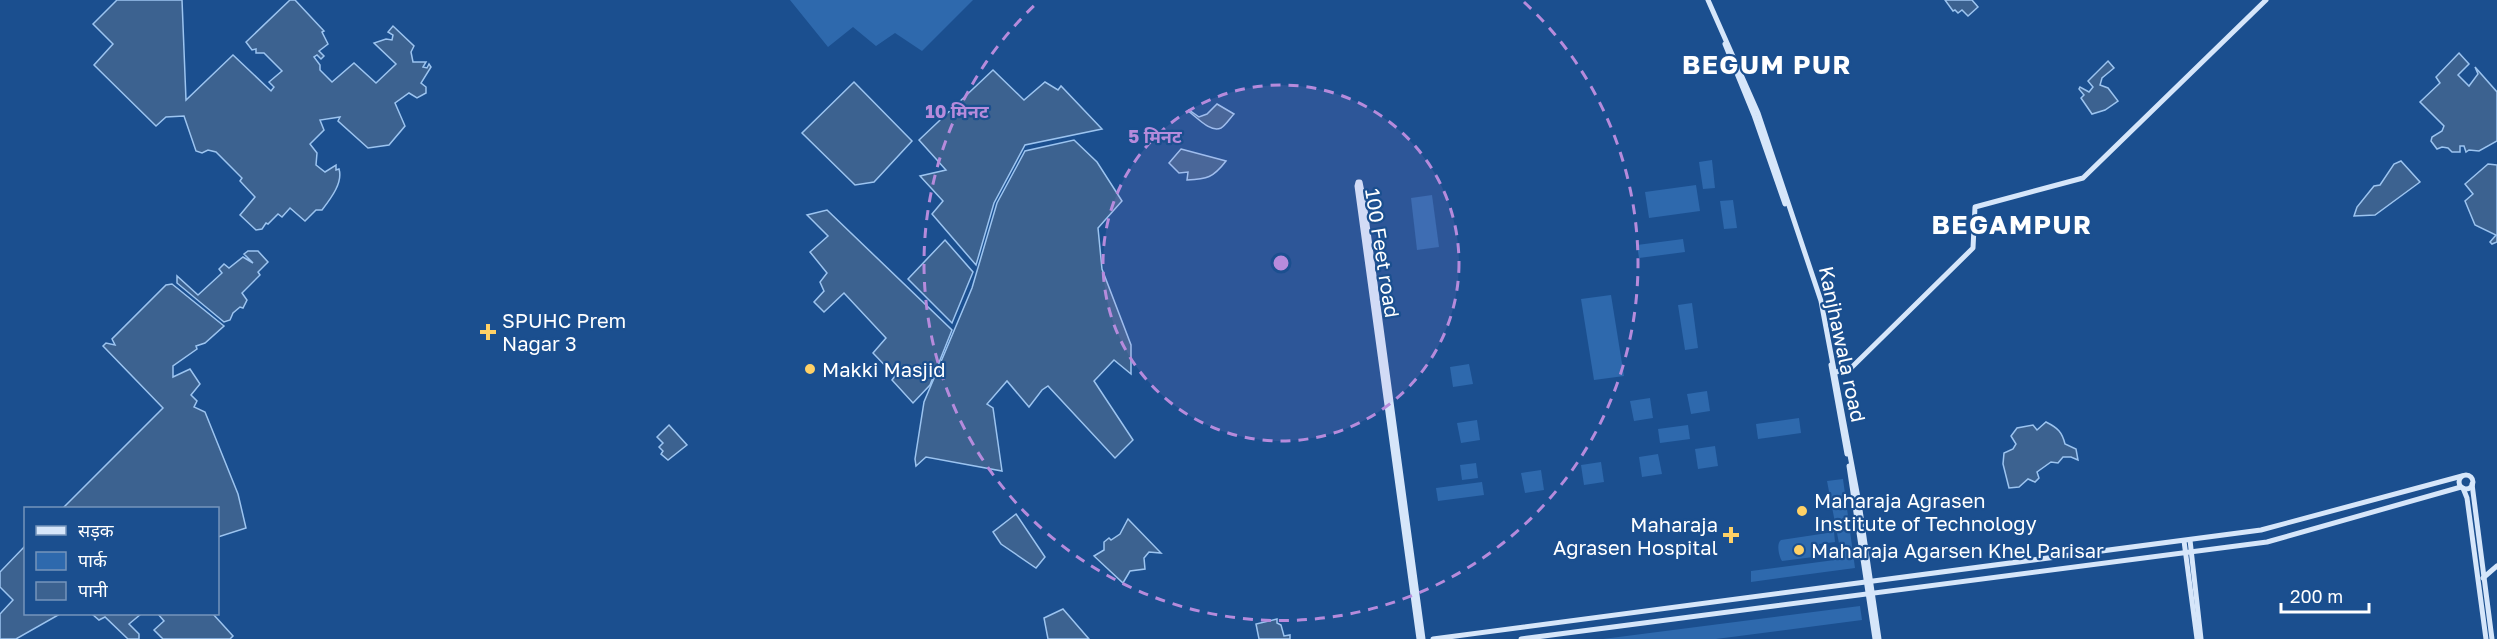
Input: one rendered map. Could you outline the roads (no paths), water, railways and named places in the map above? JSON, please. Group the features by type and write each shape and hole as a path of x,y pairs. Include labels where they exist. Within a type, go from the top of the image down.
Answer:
{"street":[{"name":"Kanjhawala road","path":"1707,0 1758,113 1809,259 1821,301 1860,503 1868,581"},
{"name":"Kanjhawala road","path":"1707,0 1754,115 1816,294 1826,335 1877,639"},
{"path":"1836,372 1851,368 1974,247 1974,209 1976,206 2081,180 2266,0"},
{"name":"100 Feet road","path":"1358,182 1361,185 1365,213 1421,639 1357,186 1358,182"},
{"path":"2462,476 2459,480 2467,496 2492,639"},
{"path":"1433,639 2269,528 2462,476 2471,478 2474,494 2486,639"},
{"path":"1521,639 2267,542 2462,487 2469,487 2472,484"},
{"path":"2467,496 2474,494"},
{"path":"2187,540 2199,639"},
{"path":"2481,578 2497,566"},
{"path":"1849,583 1851,596"}],"water":[{"path":"117,0 182,0 186,100 233,55 271,91 274,87 269,82 282,71 264,53 256,53 256,49 252,50 246,42 290,0 295,0 324,31 322,32 328,44 319,51 324,56 321,59 317,55 314,57 320,65 320,70 332,82 354,63 376,83 396,64 374,43 386,39 392,40 393,35 388,32 393,26 414,46 411,52 413,62 426,62 423,67 427,68 429,64 431,67 421,83 426,87 426,93 417,98 409,93 395,103 405,126 389,145 368,148 338,121 340,117 320,120 324,130 310,144 317,153 316,165 325,172 336,165 336,170 339,169 338,184 333,195 322,210 316,210 305,221 290,208 282,217 278,214 262,229 256,230 240,215 255,197 240,181 242,178 216,152 196,151 184,116 166,117 156,126 94,65 113,44 93,24"},
{"path":"1945,0 1972,0 1978,7 1968,16 1962,10 1958,13 1953,11"},
{"path":"2459,53 2469,64 2458,75 2469,86 2478,74 2475,67 2497,92 2497,141 2479,151 2466,152 2464,146 2460,146 2460,152 2452,152 2442,147 2437,149 2431,141 2432,137 2442,131 2444,126 2420,102 2440,83 2436,77"},
{"path":"2108,61 2114,68 2102,78 2100,85 2108,88 2118,101 2105,110 2092,114 2081,98 2084,95 2079,89 2080,87 2089,92 2093,87 2088,81"},
{"path":"993,70 1024,100 1045,82 1058,90 1061,86 1102,129 1025,145 994,203 976,265 932,214 943,201 920,176 946,170 919,140"},
{"path":"854,82 912,141 874,182 855,185 802,133"},
{"path":"1217,104 1234,114 1221,128 1217,129 1208,126 1188,111 1199,117 1207,114"},
{"path":"1074,140 1097,162 1122,201 1098,228 1102,269 1131,345 1131,374 1114,360 1094,381 1133,440 1115,458 1048,386 1029,407 1007,381 987,404 993,408 1002,471 926,457 916,466 915,459 924,402 972,288 997,203 1025,151"},
{"path":"1181,149 1226,161 1209,176 1187,180 1188,172 1179,173 1169,163"},
{"path":"2401,161 2420,182 2375,215 2354,216 2357,207 2374,186 2380,185 2394,164"},
{"path":"2488,164 2497,165 2497,242 2492,244 2490,242 2496,235 2475,225 2465,201 2473,194 2465,184"},
{"path":"827,210 952,330 930,385 913,403 892,380 895,376 873,353 886,338 844,293 824,312 814,302 824,291 820,282 827,273 810,252 828,236 807,215"},
{"path":"945,240 973,272 952,323 908,279"},
{"path":"248,251 258,251 268,262 258,272 260,275 242,293 247,300 243,308 240,307 233,313 230,320 224,322 177,283 177,276 198,295 222,273 219,269 224,264 229,268 243,257 253,263 244,254"},
{"path":"172,284 224,326 173,366 173,377 190,369 200,384 191,395 197,401 194,407 205,412 238,494 246,528 219,537 219,507 64,507 163,408 103,346 106,343 115,345 112,339 166,285"},
{"path":"2046,422 2059,431 2065,444 2076,449 2078,460 2063,457 2058,463 2051,462 2037,472 2039,478 2035,482 2028,479 2019,487 2009,488 2003,464 2004,453 2013,449 2016,444 2011,436 2017,428 2033,425 2037,430"},
{"path":"669,425 687,445 668,460 661,454 663,451 659,447 663,443 657,437"},
{"path":"1016,514 1045,557 1036,568 1001,544 993,532"},
{"path":"1128,519 1161,553 1149,552 1144,558 1145,569 1130,571 1123,583 1094,556 1104,550 1104,542 1120,534"},
{"path":"24,547 24,615 58,615 16,639 0,639 0,614 13,600 0,587 0,572"},
{"path":"1063,609 1089,639 1048,639 1044,618"},
{"path":"93,615 140,615 129,624 139,634 139,639 128,639 105,617 99,620"},
{"path":"159,615 214,615 233,636 230,639 163,639 154,630 164,621"},
{"path":"1277,619 1284,636 1290,635 1290,639 1259,639 1256,624"}],"place":[{"name":"SPUHC Prem Nagar 3","path":"488,332"},
{"name":"Makki Masjid","path":"810,369"},
{"name":"Maharaja Agrasen Institute of Technology","path":"1802,511"},
{"name":"Maharaja Agrasen Hospital","path":"1731,535"},
{"name":"Maharaja Agarsen Khel Parisar","path":"1799,550"}],"district":[{"name":"BEGUM PUR","path":"1767,64"},
{"name":"BEGAMPUR","path":"2012,224"}]}
